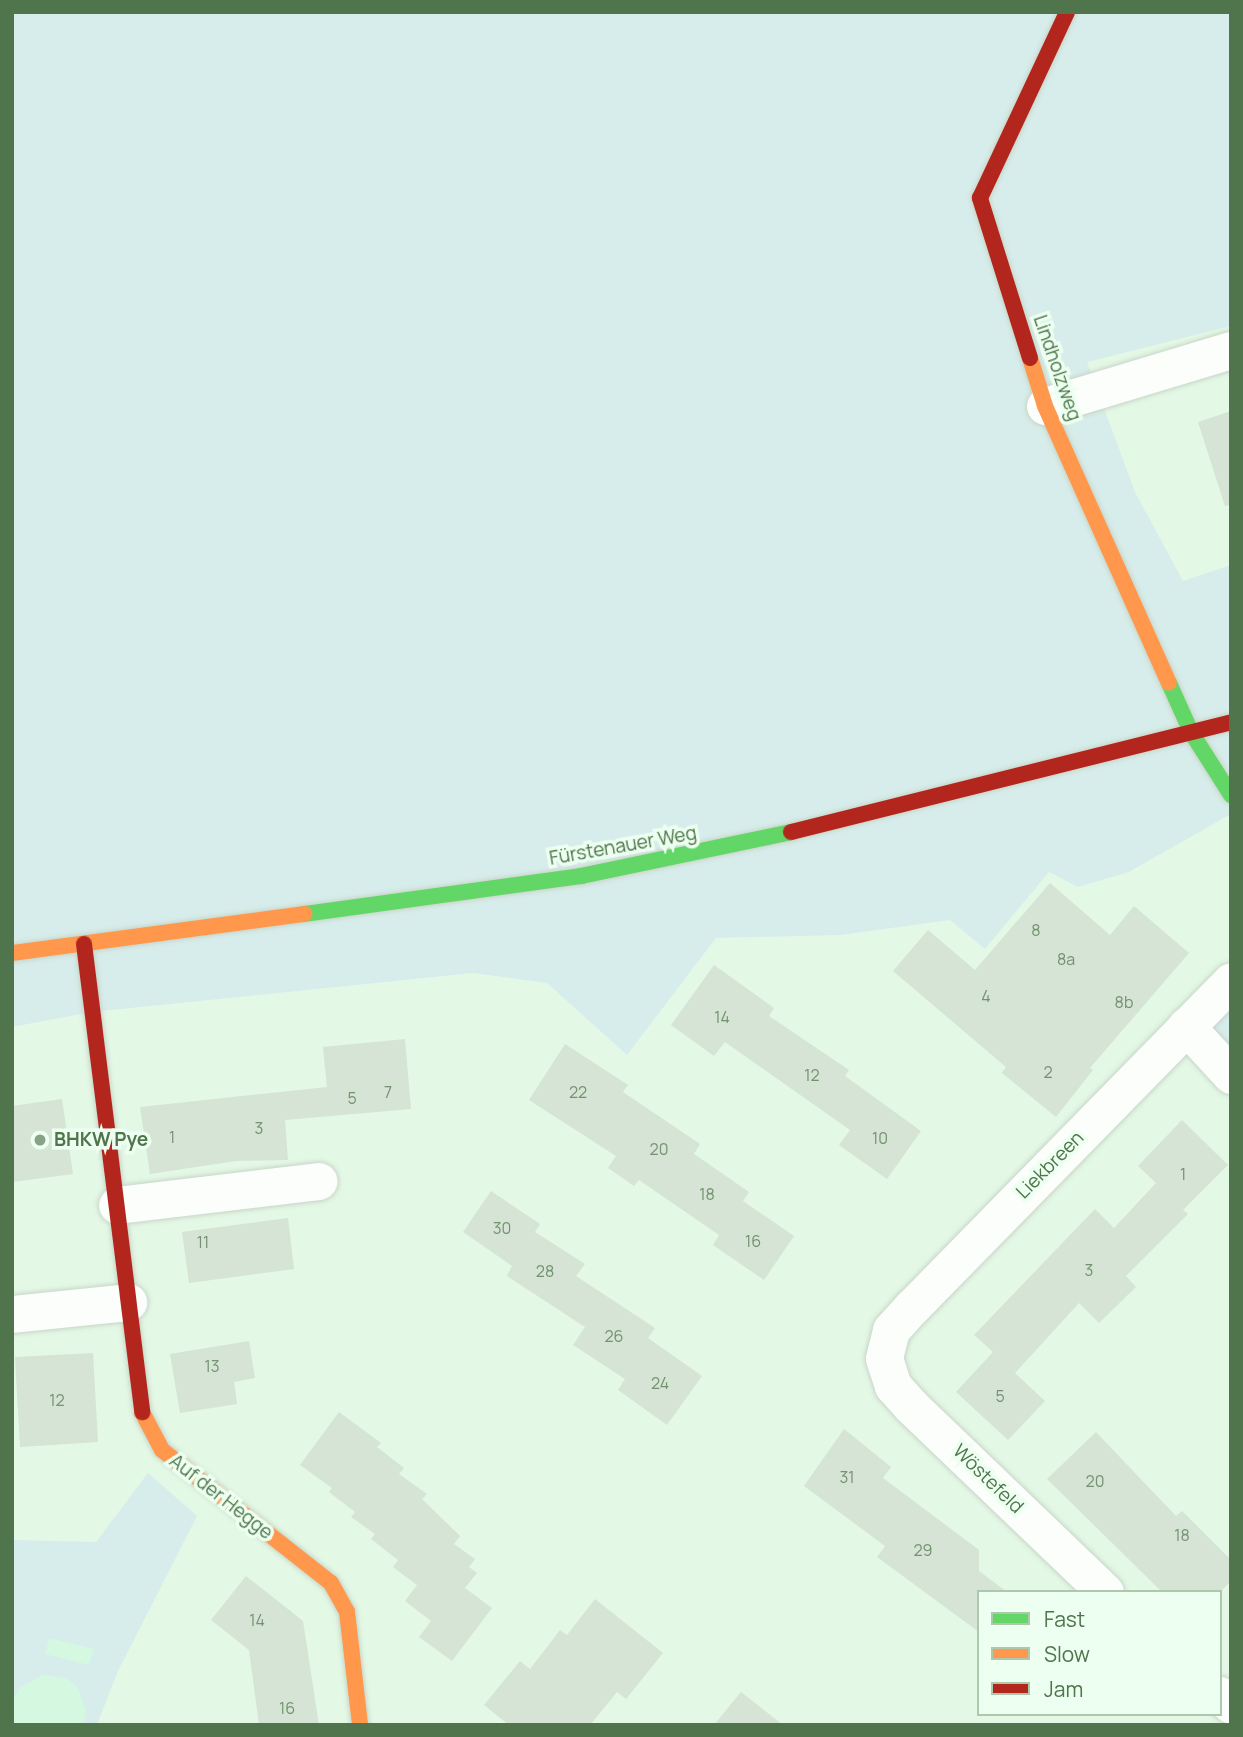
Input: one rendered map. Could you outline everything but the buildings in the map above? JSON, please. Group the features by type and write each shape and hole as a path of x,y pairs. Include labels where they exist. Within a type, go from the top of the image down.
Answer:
{"street":[{"name":"Lindholzweg","path":"1067,12 981,198 1045,406 1191,732 1231,795"},
{"path":"1045,406 1231,350"},
{"name":"Fürstenauer Weg","path":"12,953 581,877 712,852 1231,722"},
{"name":"Auf der Hegge","path":"84,944 142,1414 162,1450 331,1583 348,1612 360,1725"},
{"name":"Liekbreen","path":"884,1358 891,1330 912,1307 1231,981"},
{"path":"1186,1026 1231,1075"},
{"path":"117,1205 319,1181"},
{"path":"12,1314 128,1303"},
{"name":"Wöstefeld","path":"884,1358 893,1386 911,1406 1103,1590"}],"shaded area":[{"path":"12,12 1231,12 1231,326 1087,362 1135,492 1183,581 1231,565 1231,814 1129,872 1078,887 1049,872 985,949 950,920 841,935 716,938 627,1055 547,983 473,973 92,1012 12,1027"},
{"path":"1231,326 1231,565 1183,582 1135,492 1086,361"},
{"path":"1231,814 1231,1725 12,1725 12,1027 92,1012 473,973 547,983 627,1055 716,938 841,935 950,920 985,949 1049,872 1078,887 1129,872"},
{"path":"1231,981 1231,1075 1187,1026"},
{"path":"148,1473 197,1516 117,1673 97,1725 12,1725 12,1540 96,1542"}],"sand":[{"path":"49,1638 94,1649 89,1665 45,1654"},
{"path":"43,1675 67,1679 77,1687 86,1710 83,1725 14,1725 14,1698 21,1687"}],"traffic: fast":[{"path":"1169,683 1191,732 1231,795"},
{"path":"304,914 581,876 791,832"}],"traffic: slow":[{"path":"1030,358 1045,406 1169,683"},
{"path":"12,953 304,914"},
{"path":"142,1412 162,1450 331,1583 347,1612 360,1725"}],"traffic: jam":[{"path":"1030,358 980,198 1067,12"},
{"path":"791,832 1231,722"},
{"path":"84,944 142,1412"}],"place":[{"name":"BHKW Pye","path":"40,1140"}]}
